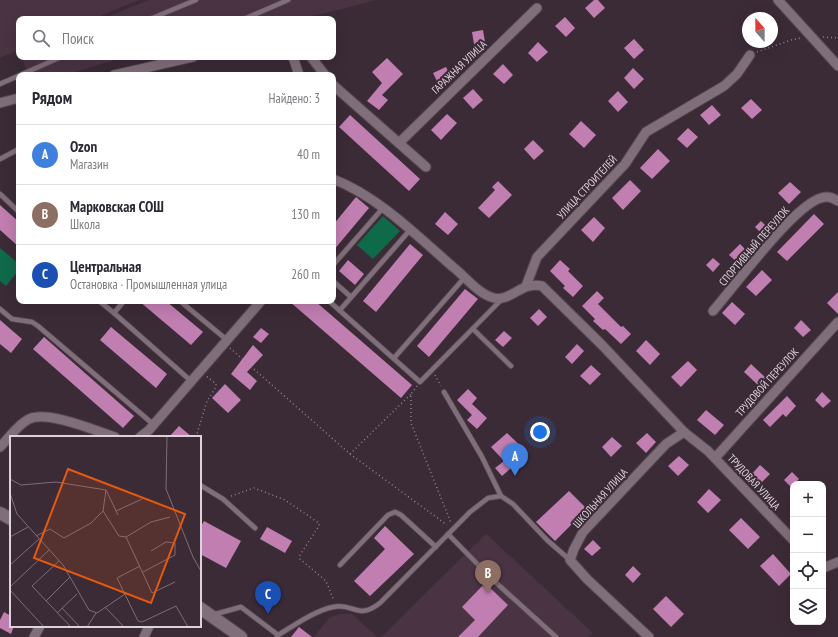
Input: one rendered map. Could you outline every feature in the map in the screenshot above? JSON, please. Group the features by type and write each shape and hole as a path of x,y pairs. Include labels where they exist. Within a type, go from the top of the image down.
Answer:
{"street":[{"path":"778,0 838,66"},
{"name":"ГАРАЖНАЯ УЛИЦА","path":"398,143 537,8"},
{"name":"УЛИЦА СТРОИТЕЛЕЙ","path":"526,286 536,257 625,164 646,132 724,86 737,74 750,55"},
{"path":"127,72 180,60"},
{"path":"294,60 298,72"},
{"path":"313,60 323,72"},
{"path":"336,88 426,167"},
{"path":"0,103 16,99"},
{"path":"336,181 383,208 465,276 481,292 493,298 502,299 526,286"},
{"name":"СПОРТИВНЫЙ ПЕРЕУЛОК","path":"713,312 790,221 819,198 829,196 838,201"},
{"name":"ТРУДОВАЯ УЛИЦА","path":"526,286 542,286 548,291 684,432 715,458 790,537"},
{"path":"141,436 149,430 258,304"},
{"name":"ТРУДОВОЙ ПЕРЕУЛОК","path":"715,458 838,322"},
{"path":"10,436 21,425 30,419 42,416 112,436"},
{"name":"ШКОЛЬНАЯ УЛИЦА","path":"570,560 583,532 666,444 684,432"},
{"path":"0,447 10,437"},
{"path":"0,513 10,518"},
{"path":"570,560 587,579 650,637"},
{"path":"826,567 838,562"},
{"path":"201,609 241,637"},
{"path":"34,637 39,627"},
{"path":"144,637 149,627"}],"lane":[{"path":"157,16 196,0"},
{"path":"251,16 288,0"},
{"path":"27,72 54,60"},
{"path":"0,84 16,77"},
{"path":"0,159 16,151"},
{"path":"0,194 16,209"},
{"path":"336,262 383,208"},
{"path":"340,310 410,230"},
{"path":"394,358 465,276"},
{"path":"336,284 351,297"},
{"path":"333,304 420,382 502,299"},
{"path":"103,304 191,381"},
{"path":"114,313 122,304"},
{"path":"183,304 226,341"},
{"path":"0,309 12,319 32,322 38,326 153,424"},
{"path":"473,329 511,366"},
{"path":"444,392 482,457 501,496 513,504 547,540 570,560"},
{"path":"201,486 223,499 255,528"},
{"path":"212,615 241,607 278,636 322,610 336,606 362,612 372,610 470,512 488,498 501,496"},
{"path":"340,565 388,515 395,512 401,515 436,547"},
{"path":"448,534 494,580 556,637"}],"path":[{"path":"750,55 791,40 838,38"},
{"path":"226,341 350,454 453,529"},
{"path":"432,370 440,382 444,392"},
{"path":"196,436 206,402 216,387 216,384 200,371"},
{"path":"350,454 411,394 420,382"},
{"path":"411,394 411,423 453,529"},
{"path":"223,499 254,488 285,500 319,523 319,526 300,555 300,559 329,584 336,606"}],"shaded area":[{"path":"0,0 139,0 100,16 16,16 16,51 0,58"},
{"path":"149,0 376,0 311,16 109,16"},
{"path":"22,60 114,60 75,72 33,72 27,70"},
{"path":"486,534 593,633 589,637 381,637"},
{"path":"339,614 352,614 377,637 314,637 329,618"}],"green space":[{"path":"383,216 400,231 373,259 357,245"},
{"path":"0,248 16,261 16,274 6,286 0,281"}],"building":[{"path":"594,0 598,0 605,8 594,18 585,8"},
{"path":"565,17 575,28 566,37 555,26"},
{"path":"483,30 485,42 474,44 472,32"},
{"path":"634,39 644,50 634,59 624,48"},
{"path":"538,42 548,52 537,62 528,53"},
{"path":"387,58 403,74 382,95 388,100 379,110 367,101 382,83 372,72"},
{"path":"503,64 513,75 504,84 493,74"},
{"path":"446,67 452,79 439,85 433,73"},
{"path":"633,68 644,79 634,89 624,78"},
{"path":"473,89 483,100 473,109 463,98"},
{"path":"618,91 628,102 618,112 608,101"},
{"path":"751,99 762,110 752,119 741,108"},
{"path":"712,105 721,115 709,125 700,115"},
{"path":"447,114 457,123 441,140 431,130"},
{"path":"350,115 420,179 409,191 339,127"},
{"path":"581,121 596,135 584,148 569,134"},
{"path":"688,128 698,137 687,148 677,139"},
{"path":"533,140 544,151 534,160 524,149"},
{"path":"658,149 670,161 652,179 640,168"},
{"path":"630,180 641,191 623,210 612,198"},
{"path":"498,181 512,195 489,218 478,208 495,190 492,187"},
{"path":"790,182 801,192 789,204 778,193"},
{"path":"356,197 369,208 336,247 336,221"},
{"path":"0,205 16,219 16,244 0,230"},
{"path":"445,212 458,224 448,235 435,224"},
{"path":"814,214 824,224 787,261 777,252"},
{"path":"594,217 605,228 593,242 581,230"},
{"path":"761,221 770,230 764,236 755,227"},
{"path":"410,244 423,255 376,312 363,301"},
{"path":"740,244 749,253 739,264 729,255"},
{"path":"713,258 720,264 713,272 706,265"},
{"path":"348,260 364,274 355,285 339,271"},
{"path":"560,260 570,269 568,271 583,286 573,297 563,288 565,286 550,271"},
{"path":"762,270 772,280 756,296 746,287"},
{"path":"465,289 478,299 429,357 417,346"},
{"path":"597,291 604,298 598,304 621,327 623,326 631,334 621,344 605,329 603,330 593,321 595,319 582,306"},
{"path":"838,292 838,314 827,303"},
{"path":"732,302 745,314 735,325 722,313"},
{"path":"143,304 170,304 203,332 191,345"},
{"path":"292,304 318,304 412,385 401,398"},
{"path":"539,309 547,317 538,326 530,318"},
{"path":"0,320 22,339 11,353 0,344"},
{"path":"801,320 811,330 803,337 794,328"},
{"path":"111,327 167,374 156,388 100,340"},
{"path":"261,328 269,334 261,343 253,337"},
{"path":"504,331 512,338 503,347 495,340"},
{"path":"44,337 134,416 123,428 33,349"},
{"path":"646,340 660,354 650,365 636,351"},
{"path":"577,344 584,351 572,364 565,357"},
{"path":"253,345 263,355 247,372 257,381 250,390 231,374"},
{"path":"688,361 697,370 681,387 671,377"},
{"path":"751,364 766,378 759,386 744,372"},
{"path":"591,365 601,374 590,385 580,376"},
{"path":"225,384 241,400 228,413 212,398"},
{"path":"468,389 477,398 472,404 487,418 477,429 467,420 472,415 457,400"},
{"path":"822,392 831,401 823,408 815,400"},
{"path":"787,396 796,406 786,417 783,414 770,427 763,420"},
{"path":"706,410 724,425 715,435 697,420"},
{"path":"179,426 191,436 170,436"},
{"path":"507,433 528,453 502,476 495,468 504,461 491,447"},
{"path":"647,433 656,442 646,453 636,443"},
{"path":"612,437 622,446 611,457 602,447"},
{"path":"679,456 689,465 678,476 668,466"},
{"path":"760,465 770,474 759,485 750,476"},
{"path":"792,472 799,479 797,481 790,481 790,486 784,480"},
{"path":"709,489 721,500 708,513 697,502"},
{"path":"569,491 587,509 555,541 536,522"},
{"path":"741,518 760,537 748,549 729,530"},
{"path":"204,521 241,541 226,568 201,555 201,526"},
{"path":"385,526 414,554 370,596 354,581 385,549 374,538"},
{"path":"267,527 292,541 285,553 260,539"},
{"path":"593,540 601,548 592,556 584,549"},
{"path":"773,554 790,573 790,575 779,586 760,566"},
{"path":"633,566 641,574 633,583 625,575"},
{"path":"485,583 508,605 478,637 458,637 475,620 462,607"},
{"path":"666,596 684,614 671,627 653,609"},
{"path":"4,612 10,615 10,627 14,627 11,634 0,628 0,620"},
{"path":"299,627 312,637 291,637"}],"place":[{"name":"Ozon","path":"515,476"},
{"name":"Марковская СОШ","path":"488,593"},
{"name":"Центральная","path":"268,614"}]}
